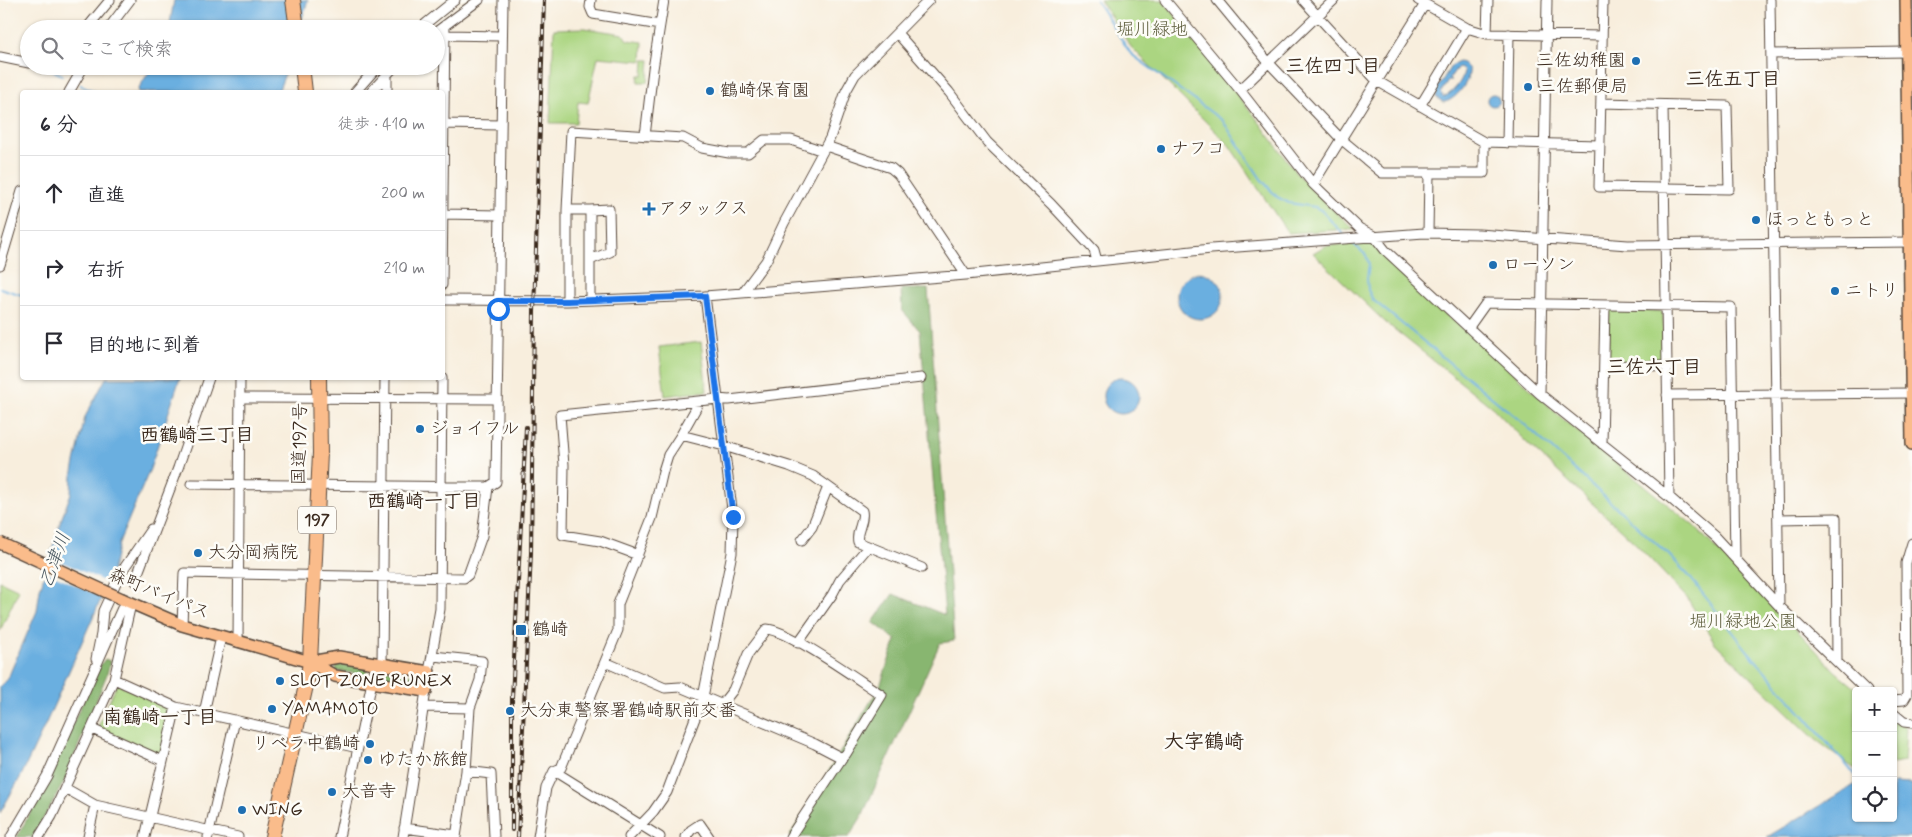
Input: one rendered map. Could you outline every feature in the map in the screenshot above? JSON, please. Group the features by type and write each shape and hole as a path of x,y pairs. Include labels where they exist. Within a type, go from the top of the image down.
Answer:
{"highway":[{"path":"293,0 296,20"},
{"path":"303,75 305,90"},
{"name":"国道197号","path":"272,837 310,662 318,486 319,380"}],"main road":[{"path":"1906,0 1910,39 1907,52 1911,242 1912,444"},
{"name":"森町バイパス","path":"0,543 125,604 182,625 310,662"},
{"path":"338,657 429,672 426,692 335,676 310,662 338,657"}],"street":[{"path":"115,20 130,0"},
{"path":"430,20 455,0"},
{"path":"445,25 479,0"},
{"path":"191,484 488,487 496,482 503,0"},
{"path":"591,0 590,7 593,14 660,25"},
{"path":"645,136 652,69 664,0"},
{"path":"743,292 766,261 784,223 830,138 846,90 854,75 929,0"},
{"path":"1165,0 1240,90 1313,184 1359,228 1374,236 1385,250 1540,394 1669,497 1715,537 1779,606 1863,687"},
{"path":"1217,0 1269,63 1341,139 1382,173 1484,173 1484,142"},
{"path":"1303,0 1377,81 1484,142 1600,145"},
{"path":"1240,90 1334,0"},
{"path":"1487,34 1488,0"},
{"path":"1540,394 1547,0"},
{"path":"1601,103 1727,106 1729,189 1599,187 1603,0"},
{"path":"1770,0 1779,606"},
{"path":"92,20 104,2"},
{"path":"1313,184 1377,81 1421,2 1466,28 1487,34 1602,36"},
{"path":"1420,106 1466,28"},
{"path":"897,33 949,92 986,142 1051,204 1094,250 1097,262"},
{"path":"445,34 502,36"},
{"path":"1507,143 1509,34"},
{"path":"1771,54 1907,52"},
{"path":"0,57 20,61"},
{"path":"70,90 79,75"},
{"path":"357,90 370,75"},
{"path":"373,90 386,75"},
{"path":"387,75 387,90"},
{"path":"441,75 442,90"},
{"path":"1663,105 1669,497"},
{"path":"445,124 501,125"},
{"path":"567,301 567,210 571,131 683,138 702,148 729,153 748,153 764,140 791,140 892,168 898,174 966,275"},
{"path":"1428,233 1429,173"},
{"path":"0,265 20,198"},
{"path":"567,210 609,209 610,252 590,260"},
{"path":"590,210 590,299"},
{"path":"445,214 500,215"},
{"path":"445,300 567,301 705,296 966,275 1097,262 1126,256 1428,233 1479,234 1604,244 1911,242"},
{"path":"629,837 653,812 666,792 703,698 732,553 733,517 705,296"},
{"path":"1469,327 1486,303 1666,307 1731,306 1735,557"},
{"path":"1602,444 1605,306"},
{"path":"1604,365 1667,366"},
{"path":"638,555 600,542 563,535 564,465 560,415 718,399 729,400 921,378"},
{"path":"135,581 208,380"},
{"path":"238,642 240,380"},
{"path":"339,837 371,683 379,664 383,577 385,380"},
{"path":"429,672 440,610 442,380"},
{"path":"1667,395 1912,393"},
{"path":"240,398 497,399"},
{"path":"538,837 546,788 554,771 561,768 618,630 618,604 652,518 665,463 700,401"},
{"path":"681,435 789,466 813,476 862,511 864,516 857,537 858,542 922,568"},
{"path":"182,625 184,573 464,578 468,575 482,536 488,487"},
{"path":"802,540 812,527 828,487"},
{"path":"1778,519 1836,518 1837,661"},
{"path":"94,674 103,611 120,574 158,520"},
{"path":"1897,701 1904,700 1907,695 1906,563 1912,543"},
{"path":"798,642 832,596 840,580 868,547"},
{"path":"11,837 47,776 125,604"},
{"path":"39,837 52,816 114,679 125,604"},
{"path":"722,704 733,690 748,654 767,630 774,630 798,642 882,695 846,754 790,837"},
{"path":"204,713 221,637"},
{"path":"426,692 403,832 456,836 466,771 470,708 480,680 482,661 433,656"},
{"path":"604,662 665,688 680,687 816,744 842,758"},
{"path":"114,679 176,707 358,748"},
{"path":"146,837 176,707"},
{"path":"424,707 470,708"},
{"path":"1897,715 1908,722"},
{"path":"209,834 235,720"},
{"path":"92,729 163,761"},
{"path":"466,771 491,774 494,837"},
{"path":"554,771 660,837"},
{"path":"65,788 95,805 150,817 209,834 238,837"},
{"path":"88,837 95,805"},
{"path":"686,837 691,830 700,824 709,837"}],"green space":[{"name":"堀川緑地","path":"1100,0 1163,0 1260,123 1294,170 1314,192 1354,229 1288,233 1229,145 1131,47"},
{"path":"584,28 623,34 627,40 643,42 642,61 598,57 588,103 578,102 576,123 550,123 554,29"},
{"path":"644,60 650,60 648,82 638,82 639,75 643,75"},
{"name":"堀川緑地公園","path":"1372,242 1421,293 1496,357 1566,422 1694,526 1768,599 1835,671 1854,687 1852,687 1852,767 1815,739 1715,643 1687,598 1635,543 1527,443 1493,408 1385,322 1313,253 1325,246"},
{"path":"901,289 928,289 954,641 940,643 862,816 849,837 789,837 880,686 896,640 873,622 893,594 945,615 920,331 902,310"},
{"path":"1612,309 1660,311 1663,313 1664,361 1661,363 1610,363 1607,360 1609,312"},
{"path":"701,342 707,391 665,396 659,347"},
{"path":"0,581 19,590 0,631"},
{"path":"105,659 110,661 107,674 64,782 33,837 17,837 36,802 99,667"},
{"path":"336,662 367,667 367,675 336,671"},
{"path":"384,669 413,675 412,681 383,678"},
{"path":"118,684 169,707 171,710 161,755 158,757 98,727"},
{"path":"1897,721 1906,728 1904,762 1897,763"}],"water":[{"path":"174,0 308,0 302,20 171,20"},
{"path":"1459,62 1463,63 1469,69 1469,74 1461,90 1448,101 1443,102 1436,97 1437,85 1439,86 1451,66","holes":["1460,68 1464,71 1457,86 1443,97 1441,92 1448,81 1451,81 1449,79 1456,69"]},
{"path":"147,75 285,75 279,90 138,89"},
{"path":"1493,94 1499,100 1493,106 1487,100"},
{"path":"1200,273 1213,277 1219,283 1223,296 1219,309 1213,315 1200,319 1187,315 1181,309 1177,296 1181,283 1187,277"},
{"path":"1121,378 1133,384 1139,396 1133,408 1121,414 1109,408 1103,396 1109,384"},
{"name":"乙津川","path":"105,380 179,380 150,469 120,540 109,581 46,723 21,776 0,813 0,686 7,680 37,611 40,589 71,493 72,476 85,417"},
{"path":"1897,783 1912,784 1912,837 1767,837 1852,786 1852,822 1897,822"}],"pier":[{"path":"47,555 110,584 104,598 43,570"}],"waterway":[{"path":"1096,0 1131,54 1223,121 1261,179 1277,197 1289,203 1315,207 1321,210 1344,235"},
{"path":"81,85 91,90"},
{"path":"1351,242 1366,255 1369,264 1368,290 1373,300 1523,423 1669,555 1689,576 1747,650 1852,771"},
{"path":"0,288 20,294"}],"railway":[{"path":"518,837 531,553 534,312 544,0"},
{"path":"512,830 512,698 526,427"}],"place":[{"name":"三佐幼稚園","path":"1636,61"},
{"name":"三佐郵便局","path":"1528,87"},
{"name":"鶴崎保育園","path":"710,91"},
{"name":"ナフコ","path":"1161,149"},
{"name":"アタックス","path":"649,209"},
{"name":"ほっともっと","path":"1756,220"},
{"name":"ローソン","path":"1493,265"},
{"name":"ニトリ","path":"1835,291"},
{"name":"ジョイフル","path":"420,429"},
{"name":"大分岡病院","path":"198,553"},
{"name":"鶴崎","path":"521,630"},
{"name":"SLOT ZONE RUNEX","path":"280,681"},
{"name":"YAMAMOTO","path":"272,709"},
{"name":"大分東警察署鶴崎駅前交番","path":"510,711"},
{"name":"リベラ中鶴崎","path":"370,744"},
{"name":"ゆたか旅館","path":"368,760"},
{"name":"大音寺","path":"332,792"},
{"name":"WING","path":"242,810"}],"district":[{"name":"三佐四丁目","path":"1333,66"},
{"name":"三佐五丁目","path":"1733,79"},
{"name":"三佐六丁目","path":"1654,367"},
{"name":"西鶴崎三丁目","path":"197,435"},
{"name":"西鶴崎一丁目","path":"424,501"},
{"name":"南鶴崎一丁目","path":"160,717"},
{"name":"大字鶴崎","path":"1204,742"}],"route":[{"path":"498,309 498,301 567,301 705,296 733,517"}]}
